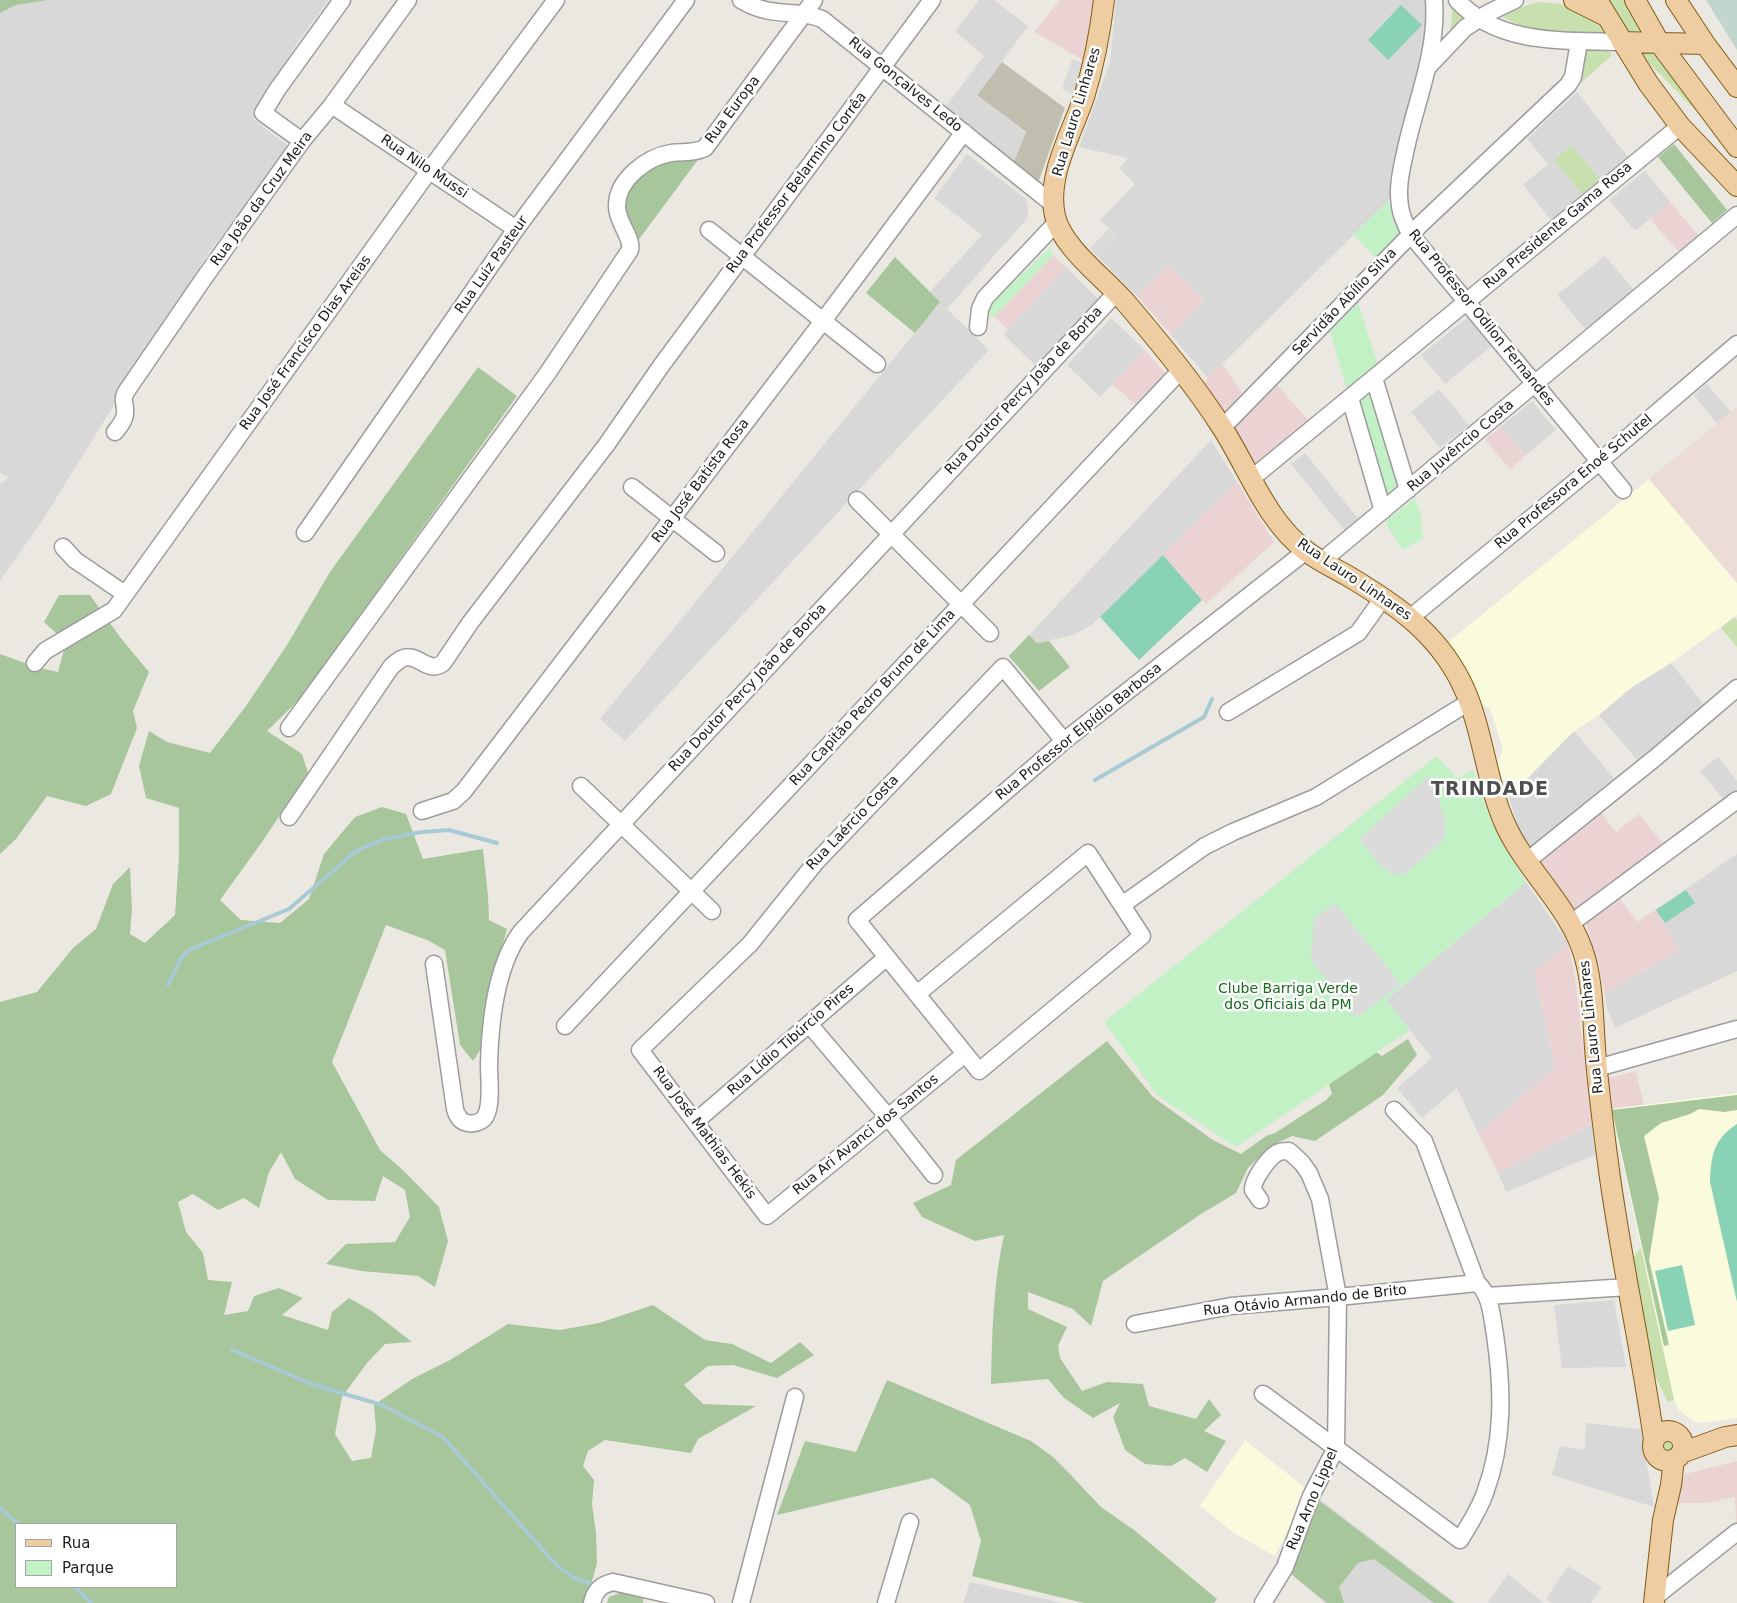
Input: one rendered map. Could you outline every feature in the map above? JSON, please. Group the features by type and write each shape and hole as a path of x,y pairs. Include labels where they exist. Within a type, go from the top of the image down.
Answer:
{"main road":[{"name":"Rua Lauro Linhares","path":"1104,0 1097,50 1083,99 1062,158 1054,190 1056,213 1061,231 1075,250 1117,292 1181,370 1222,428 1273,517 1289,536 1314,556 1383,598 1410,618 1428,634 1442,652 1461,682 1469,702 1500,812 1512,837 1570,924 1584,954 1588,972 1611,1189 1645,1378 1670,1446 1671,1485 1662,1520 1655,1600"},
{"path":"1574,0 1601,8 1648,83 1680,126 1737,186"},
{"path":"1635,0 1660,44 1737,147"},
{"path":"1676,0 1704,44 1737,87"},
{"path":"1622,42 1704,44"},
{"path":"1680,126 1737,168"},
{"path":"1670,1446 1731,1436"}],"street":[{"path":"302,142 263,113 342,0"},
{"name":"Rua João da Cruz Meira","path":"115,432 125,417 126,412 123,402 128,388 302,142 332,105 408,0"},
{"name":"Rua José Francisco Dias Areias","path":"35,663 45,651 114,610 429,171 556,0"},
{"name":"Rua Luiz Pasteur","path":"305,534 516,229 686,0"},
{"name":"Rua Gonçalves Ledo","path":"741,0 752,7 773,13 803,14 822,19 964,132 1056,213"},
{"name":"Rua Europa","path":"289,728 554,363 630,250 630,240 623,229 616,208 618,196 624,184 646,162 657,157 672,153 696,152 705,148 814,0"},
{"name":"Rua Professor Belarmino Corrêa","path":"289,817 391,667 403,658 416,658 431,667 437,667 443,663 470,623 619,428 661,366 932,0"},
{"name":"Rua Professor Odilon Fernandes","path":"1434,0 1434,23 1428,67 1410,130 1399,190 1400,208 1411,235 1623,490"},
{"path":"1457,0 1467,11 1491,26 1524,36 1579,42 1622,42"},
{"name":"Rua Professor Odilon Fernandes","path":"1428,67 1465,28 1478,18 1515,0"},
{"name":"Servidão Abílio Silva","path":"1222,428 1411,235 1568,85 1573,77 1579,42"},
{"name":"Rua Nilo Mussi","path":"332,105 516,229"},
{"name":"Rua Presidente Gama Rosa","path":"1250,478 1680,126"},
{"name":"Rua José Batista Rosa","path":"422,811 453,801 464,791 823,321 964,132"},
{"path":"978,327 980,309 985,298 1056,213"},
{"name":"Rua Juvêncio Costa","path":"1314,556 1383,510 1408,490 1737,215"},
{"path":"709,230 877,364"},
{"name":"Rua Doutor Percy João de Borba","path":"434,964 455,1109 458,1117 464,1122 471,1124 480,1122 486,1116 488,1107 489,1053 493,1014 504,969 515,941 521,932 1117,292"},
{"name":"Rua Professora Enoé Schutel","path":"1410,618 1600,462 1737,344"},
{"name":"Rua Capitão Pedro Bruno de Lima","path":"565,1026 1181,370"},
{"path":"1374,378 1408,490"},
{"path":"1350,398 1383,510"},
{"path":"632,487 716,553"},
{"path":"856,500 990,633"},
{"path":"62,547 76,560 125,594"},
{"name":"Rua Professor Elpídio Barbosa","path":"887,957 857,920 1064,741 1314,556"},
{"path":"1228,712 1358,633 1383,598"},
{"name":"Rua Laércio Costa","path":"640,1050 750,944 816,862 1003,668 1064,741"},
{"path":"1527,861 1661,753 1737,688"},
{"path":"1122,905 1205,846 1316,797 1469,702"},
{"path":"581,786 712,911"},
{"path":"1570,924 1737,800"},
{"path":"887,957 979,1071 1142,936 1088,853 917,994"},
{"name":"Rua Lídio Tibúrcio Pires","path":"695,1122 887,957"},
{"path":"809,1024 888,1117 934,1175"},
{"path":"1597,1068 1737,1029"},
{"name":"Rua José Mathias Hekis","path":"640,1050 767,1216"},
{"name":"Rua Ari Avanci dos Santos","path":"767,1216 965,1054"},
{"path":"1263,1394 1460,1540 1484,1495 1498,1451 1501,1405 1500,1379 1493,1324 1482,1289 1424,1141 1394,1110"},
{"name":"Rua Arno Lippel","path":"1260,1200 1253,1190 1253,1182 1273,1156 1278,1152 1289,1151 1302,1163 1309,1173 1320,1199 1338,1297 1336,1448 1311,1496 1285,1567 1263,1603"},
{"name":"Rua Otávio Armando de Brito","path":"1135,1324 1231,1306 1338,1297 1482,1289 1628,1286"},
{"path":"741,1603 795,1397"},
{"path":"886,1603 910,1522"},
{"path":"1655,1600 1737,1532"},
{"path":"592,1603 598,1589 605,1584 613,1582 706,1603"}],"shaded area":[{"path":"49,0 329,0 297,43 253,119 292,149 209,252 44,518 0,581 0,484 9,477 0,473 0,13 16,5"},
{"path":"979,0 994,0 1028,26 977,95 1026,133 1013,164 944,109 984,56 955,31"},
{"path":"1060,0 1094,0 1085,61 1034,32"},
{"path":"1116,0 1428,0 1429,24 1390,176 1391,198 1208,378 1171,335 1205,300 1168,265 1137,296 1098,257 1118,237 1100,220 1135,184 1119,168 1128,158 1079,147 1110,62"},
{"path":"1706,0 1737,0 1737,50"},
{"path":"1072,59 1084,64 1076,96 1062,89"},
{"path":"1002,62 1065,108 1038,183 1013,164 1026,132 977,95"},
{"path":"1577,92 1628,157 1600,179 1571,145 1554,160 1582,194 1551,220 1523,185 1548,164 1527,139"},
{"path":"967,154 1026,199 1028,208 1028,216 1024,222 947,309 989,350 625,741 600,719 940,302 930,292 982,235 934,198"},
{"path":"1645,171 1670,202 1635,231 1609,200"},
{"path":"1670,202 1699,236 1679,252 1650,219"},
{"path":"1109,229 1118,237 1098,257 1090,248"},
{"path":"1053,255 1066,267 1008,329 994,317"},
{"path":"1605,256 1634,290 1586,330 1557,295"},
{"path":"1168,265 1205,300 1171,335 1137,296"},
{"path":"1066,267 1100,301 1037,367 1003,334"},
{"path":"1468,317 1492,346 1445,384 1421,355"},
{"path":"1111,318 1145,350 1100,397 1067,365"},
{"path":"1145,350 1167,375 1137,406 1112,384"},
{"path":"1222,364 1245,397 1225,417 1203,383"},
{"path":"1276,384 1310,422 1250,474 1228,430"},
{"path":"1707,384 1731,412 1717,424 1694,395"},
{"path":"1439,389 1469,425 1440,448 1411,412"},
{"path":"1532,401 1556,430 1525,456 1500,427"},
{"path":"1737,407 1737,583 1649,479"},
{"path":"1500,427 1525,456 1510,469 1485,440"},
{"path":"1211,440 1237,482 1092,625 1073,635 1037,643 1029,635"},
{"path":"1305,453 1360,521 1346,532 1291,464"},
{"path":"1649,479 1737,583 1737,615 1671,663 1632,687 1599,715 1574,731 1509,797 1497,762 1503,750 1490,708 1478,703 1447,643"},
{"path":"1237,482 1274,542 1206,604 1163,555"},
{"path":"1671,663 1705,706 1637,760 1599,715 1632,687"},
{"path":"1574,731 1614,778 1530,848 1518,827 1509,797"},
{"path":"1718,757 1737,781 1737,792 1725,801 1700,771"},
{"path":"1430,775 1445,819 1445,834 1442,841 1407,873 1395,875 1382,867 1359,839"},
{"path":"1601,813 1616,832 1639,814 1664,845 1576,911 1540,863"},
{"path":"1737,854 1737,971 1615,1028 1607,1008 1605,993 1680,950 1655,910"},
{"path":"1526,882 1568,943 1534,972 1555,1068 1478,1133 1457,1088 1422,1118 1397,1088 1432,1058 1386,1000"},
{"path":"1619,897 1637,922 1655,910 1680,950 1605,993 1586,922"},
{"path":"1335,903 1401,984 1357,1018 1311,960 1314,919"},
{"path":"1568,943 1575,978 1592,1124 1498,1173 1478,1133 1555,1068 1534,972"},
{"path":"1636,1071 1644,1105 1611,1109 1609,1078"},
{"path":"1737,1093 1737,1418 1701,1423 1693,1421 1679,1410 1674,1400 1611,1109"},
{"path":"1592,1124 1595,1155 1506,1192 1498,1173"},
{"path":"1614,1300 1626,1367 1562,1368 1554,1305"},
{"path":"1586,1423 1641,1429 1654,1507 1552,1475 1560,1446 1585,1450"},
{"path":"1245,1440 1308,1490 1275,1556 1234,1533 1200,1506"},
{"path":"1737,1461 1736,1525 1735,1497 1705,1503 1674,1503 1685,1474"},
{"path":"1317,1497 1456,1603 1325,1603 1289,1573"},
{"path":"1568,1566 1602,1587 1591,1603 1552,1603 1546,1599"},
{"path":"1508,1574 1544,1603 1487,1603"},
{"path":"970,1582 1062,1603 963,1603"}],"green space":[{"path":"0,0 49,0 16,5 0,13"},
{"path":"1604,0 1627,0 1645,31 1622,31"},
{"path":"1451,2 1467,18 1449,36 1452,18"},
{"path":"1537,2 1560,4 1577,9 1608,35 1558,33 1526,28 1502,17"},
{"path":"1401,5 1422,25 1388,60 1368,40"},
{"path":"1659,45 1732,148 1651,65 1636,46"},
{"path":"1606,49 1612,55 1581,83 1584,51"},
{"path":"1674,144 1727,210 1712,223 1658,157"},
{"path":"1571,145 1600,179 1582,194 1554,160"},
{"path":"700,157 637,242 629,232 622,200 630,187 645,170 654,165 673,160"},
{"path":"1388,201 1405,237 1379,261 1353,235"},
{"path":"1050,248 1053,255 994,317 988,317 985,310"},
{"path":"895,257 940,302 915,333 866,293"},
{"path":"1358,303 1378,365 1347,390 1330,331"},
{"path":"478,367 517,396 327,661 321,678 267,731 302,754 308,773 220,900 241,920 280,923 309,899 324,854 355,817 382,807 406,814 423,859 483,849 489,920 507,929 486,1006 483,1046 473,1061 460,1045 445,950 427,940 386,925 332,1062 380,1150 405,1172 439,1207 448,1241 435,1287 418,1276 361,1271 326,1264 346,1244 395,1242 410,1217 405,1190 383,1176 375,1201 328,1200 295,1179 281,1152 269,1172 259,1208 244,1198 218,1210 193,1194 178,1202 186,1232 203,1253 208,1280 232,1282 224,1315 248,1311 254,1296 279,1288 303,1298 282,1315 328,1330 332,1312 349,1298 372,1311 412,1342 385,1344 367,1363 342,1397 335,1434 352,1461 371,1458 376,1430 374,1405 412,1379 450,1360 508,1324 560,1330 599,1323 653,1305 705,1340 732,1344 771,1363 800,1342 814,1355 777,1378 733,1365 708,1366 684,1385 703,1404 756,1406 698,1439 691,1453 605,1440 588,1451 583,1466 594,1480 592,1504 596,1533 597,1563 586,1603 0,1603 0,1002 37,992 73,948 96,929 113,884 130,867 132,909 130,934 145,943 175,915 179,856 179,808 146,798 139,766 149,731 167,742 210,753 246,706 287,645 330,572"},
{"path":"1373,386 1402,488 1384,503 1355,401"},
{"path":"1415,498 1421,516 1423,539 1402,550 1385,522"},
{"path":"1163,555 1202,600 1139,660 1100,617"},
{"path":"59,595 90,595 120,637 149,672 133,711 137,728 111,794 86,806 47,796 16,839 0,854 0,654 36,667 58,672 66,642 44,622"},
{"path":"1734,617 1737,620 1737,647 1721,628"},
{"path":"1029,635 1037,643 1049,641 1070,667 1039,691 1009,656"},
{"name":"Clube Barriga Verde dos Oficiais da PM","path":"1436,756 1457,778 1473,770 1492,824 1526,882 1386,1000 1410,1030 1236,1147 1157,1095 1104,1022"},
{"path":"1686,890 1695,903 1665,923 1656,910"},
{"path":"1408,1039 1417,1055 1383,1095 1315,1141 1292,1136 1271,1146 1248,1168 1236,1193 1201,1214 1103,1281 1091,1326 1073,1309 1028,1292 1028,1309 1067,1327 1058,1346 1060,1358 1082,1391 1107,1382 1143,1384 1149,1406 1196,1419 1209,1399 1221,1415 1204,1431 1226,1441 1207,1472 1185,1458 1171,1466 1145,1464 1125,1450 1113,1417 1120,1403 1093,1418 1064,1398 1048,1379 991,1384 995,1290 1004,1235 975,1241 922,1217 913,1203 951,1185 956,1160 1107,1041 1153,1097 1213,1140 1241,1154 1266,1136 1275,1133 1326,1100 1332,1094 1321,1057 1363,1044 1382,1056"},
{"path":"1737,1095 1737,1110 1724,1112 1699,1109 1690,1114 1661,1123 1644,1136 1659,1198 1649,1260 1669,1345 1664,1346 1612,1110"},
{"path":"1737,1124 1737,1302 1710,1182 1711,1164 1715,1148 1723,1136"},
{"path":"1641,1248 1674,1400 1668,1402 1656,1378 1645,1346 1628,1264"},
{"path":"1682,1265 1695,1325 1668,1331 1655,1271"},
{"path":"887,1380 1031,1441 1053,1457 1101,1507 1134,1530 1217,1599 1214,1603 1084,1603 972,1576 981,1541 970,1505 933,1478 777,1515 805,1441 856,1452"},
{"path":"1667,1437 1673,1440 1676,1446 1673,1452 1667,1455 1661,1452 1658,1446 1661,1440"},
{"path":"1317,1499 1454,1603 1434,1603 1374,1559 1358,1563 1339,1587 1344,1603 1327,1603 1290,1573"},
{"path":"625,1591 644,1594 643,1603 607,1603 609,1597"}],"waterway":[{"path":"1095,780 1204,717 1212,699"},
{"path":"168,985 181,958 189,950 289,909 356,851 385,839 422,832 449,830 497,843"},
{"path":"232,1350 311,1384 382,1405 443,1437 556,1565 574,1578 590,1583"},
{"path":"0,1508 17,1523"},
{"path":"76,1588 91,1603"}],"district":[{"name":"TRINDADE","path":"1490,790"}]}
